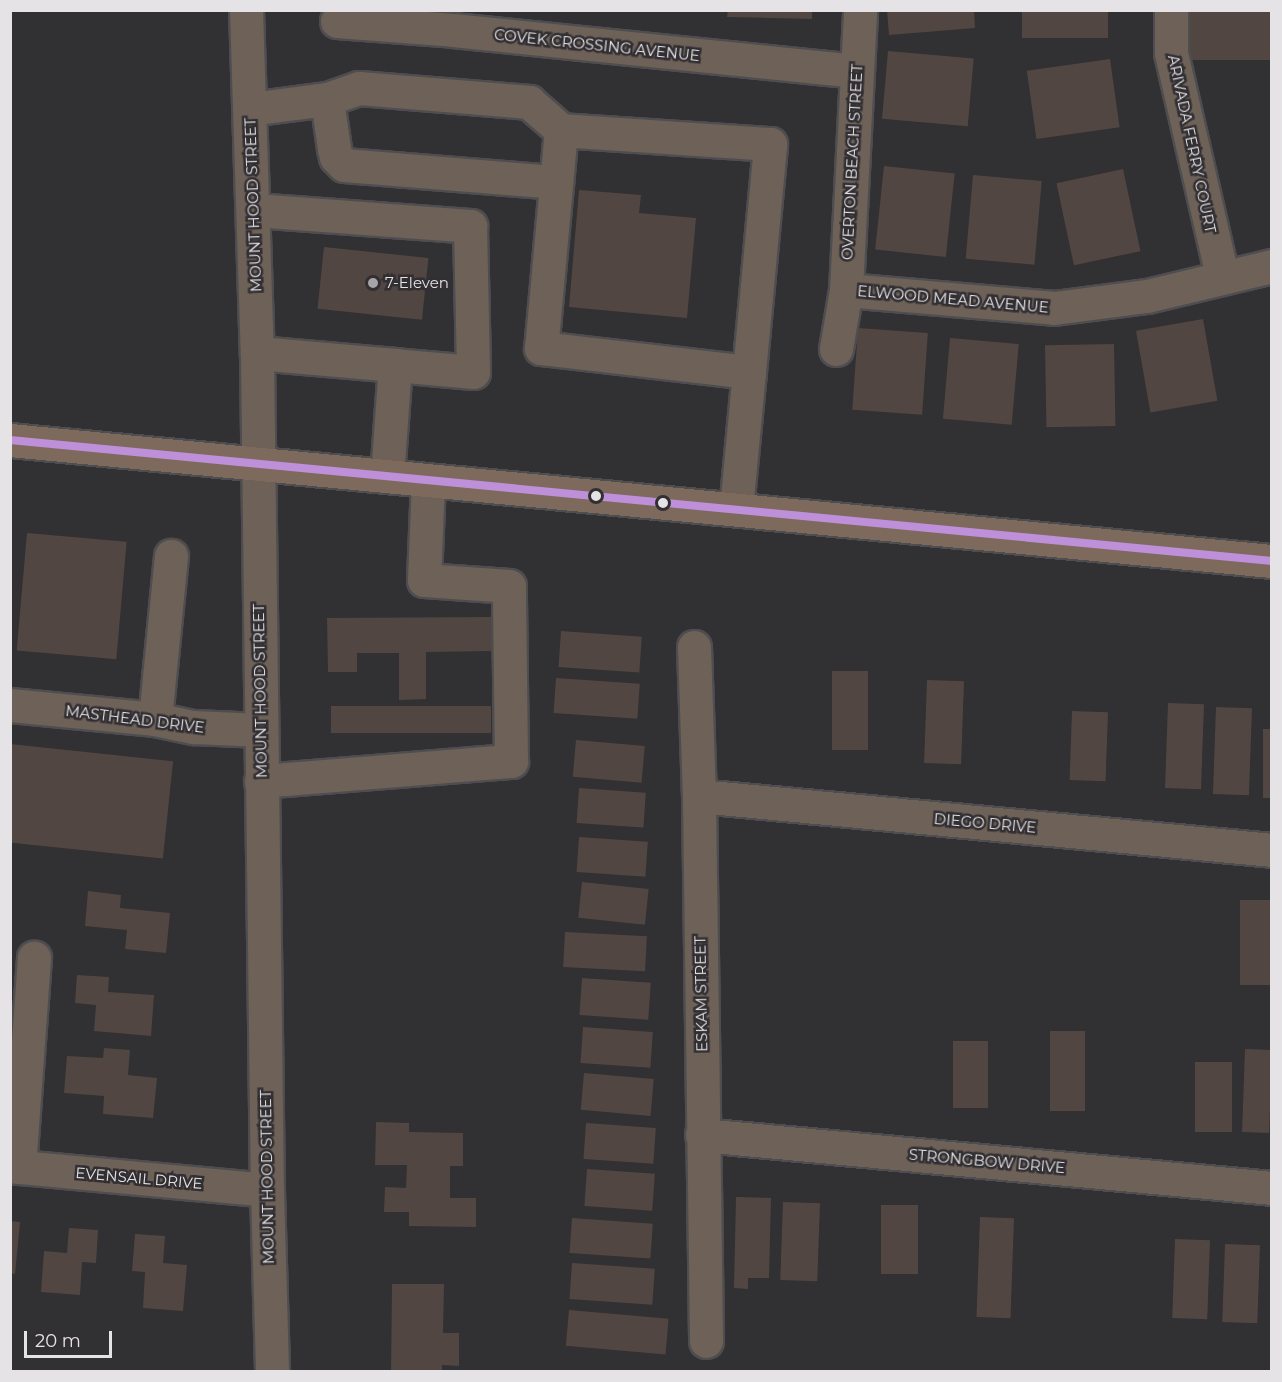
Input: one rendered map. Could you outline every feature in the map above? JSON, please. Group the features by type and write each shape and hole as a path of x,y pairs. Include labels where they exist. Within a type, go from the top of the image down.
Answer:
{"main road":[{"path":"10,440 1272,561"}],"street":[{"name":"MOUNT HOOD STREET","path":"246,10 257,353 260,730 272,1371"},
{"name":"OVERTON BEACH STREET","path":"836,350 846,290 860,10"},
{"name":"ARIVADA FERRY COURT","path":"1171,10 1171,53 1222,276"},
{"name":"COVEK CROSSING AVENUE","path":"337,21 454,20 856,71"},
{"path":"250,109 327,99 359,88 530,102 561,130 770,144 736,509"},
{"path":"327,99 333,148 344,165 556,182"},
{"path":"561,130 541,348 749,372"},
{"path":"254,210 470,226 473,372 257,353"},
{"name":"ELWOOD MEAD AVENUE","path":"846,290 1054,308 1148,296 1222,276 1272,266"},
{"path":"387,476 394,365"},
{"path":"261,781 511,761 509,586 424,580 428,480"},
{"path":"155,719 171,556"},
{"name":"ESKAM STREET","path":"694,647 699,796 706,1341"},
{"name":"MASTHEAD DRIVE","path":"10,705 155,719 194,727 260,730"},
{"name":"DIEGO DRIVE","path":"699,796 1272,850"},
{"path":"15,1167 34,958"},
{"name":"STRONGBOW DRIVE","path":"702,1135 1272,1188"},
{"name":"EVENSAIL DRIVE","path":"15,1167 267,1190"}],"building":[{"path":"728,10 812,10 812,19 727,17"},
{"path":"887,10 974,10 975,28 889,35"},
{"path":"1022,10 1108,10 1108,38 1022,38"},
{"path":"1190,10 1272,10 1272,60 1190,60"},
{"path":"888,51 974,58 968,126 882,119"},
{"path":"1110,59 1120,127 1036,139 1027,71"},
{"path":"884,166 955,173 946,257 875,250"},
{"path":"1123,169 1140,251 1074,265 1056,183"},
{"path":"973,175 1042,181 1034,265 966,259"},
{"path":"579,190 641,195 639,213 696,218 687,318 569,307"},
{"name":"7-Eleven","path":"324,247 428,258 422,320 318,309"},
{"path":"1203,319 1217,401 1150,413 1136,331"},
{"path":"858,328 928,333 922,415 852,410"},
{"path":"950,338 1019,344 1012,425 943,419"},
{"path":"1114,344 1115,426 1046,427 1045,345"},
{"path":"27,533 127,542 116,659 17,651"},
{"path":"495,617 495,651 426,652 426,699 399,700 399,653 357,653 357,672 328,672 327,618"},
{"path":"561,631 642,637 639,673 558,667"},
{"path":"832,671 868,671 868,750 832,750"},
{"path":"556,678 640,684 637,719 554,713"},
{"path":"927,680 964,681 961,764 924,763"},
{"path":"1168,703 1204,704 1201,789 1165,788"},
{"path":"331,706 491,706 491,733 331,733"},
{"path":"1216,707 1252,708 1249,795 1213,794"},
{"path":"1072,711 1108,712 1106,781 1070,780"},
{"path":"1263,729 1272,729 1272,798 1263,798"},
{"path":"576,740 645,746 642,783 573,777"},
{"path":"10,744 173,761 163,859 10,843"},
{"path":"579,788 646,793 643,828 577,823"},
{"path":"579,837 648,842 645,877 577,872"},
{"path":"582,882 649,889 645,925 578,918"},
{"path":"88,891 121,895 120,908 170,913 166,953 125,949 127,930 85,926"},
{"path":"1240,900 1272,900 1272,985 1240,985"},
{"path":"565,932 647,936 645,971 563,967"},
{"path":"77,975 109,977 108,992 154,995 151,1036 94,1031 96,1005 75,1003"},
{"path":"582,978 651,983 648,1020 579,1015"},
{"path":"583,1027 653,1032 650,1068 580,1063"},
{"path":"1050,1031 1085,1031 1085,1111 1050,1111"},
{"path":"953,1041 988,1041 988,1108 953,1108"},
{"path":"104,1048 130,1050 128,1075 157,1078 153,1118 103,1114 104,1096 64,1093 67,1056 103,1058"},
{"path":"1245,1049 1272,1050 1269,1133 1242,1132"},
{"path":"1195,1062 1232,1062 1232,1132 1195,1132"},
{"path":"584,1073 654,1079 651,1116 581,1110"},
{"path":"376,1122 409,1123 409,1132 463,1133 463,1166 450,1166 450,1198 476,1198 476,1227 409,1226 409,1212 384,1212 385,1187 406,1188 407,1165 375,1165"},
{"path":"586,1123 656,1128 653,1164 583,1159"},
{"path":"587,1169 655,1174 652,1211 584,1206"},
{"path":"736,1197 771,1198 769,1278 748,1278 748,1289 734,1288"},
{"path":"783,1202 820,1203 817,1281 780,1280"},
{"path":"881,1205 918,1205 918,1274 881,1274"},
{"path":"980,1217 1014,1218 1010,1318 977,1317"},
{"path":"572,1218 653,1224 650,1259 570,1253"},
{"path":"10,1221 20,1222 15,1274 10,1273"},
{"path":"69,1228 98,1230 96,1263 82,1262 80,1295 41,1292 44,1251 67,1253"},
{"path":"135,1234 165,1236 163,1263 187,1265 183,1311 143,1308 145,1272 132,1271"},
{"path":"1175,1239 1210,1240 1207,1319 1172,1318"},
{"path":"1225,1244 1260,1245 1257,1323 1222,1322"},
{"path":"572,1263 655,1269 652,1305 569,1299"},
{"path":"392,1284 444,1284 443,1333 459,1333 459,1366 442,1365 442,1372 391,1372"},
{"path":"569,1310 669,1319 665,1355 566,1346"}],"transit line":[{"path":"10,440 1272,561"}],"place":[{"name":"7-Eleven","path":"373,283"}]}
